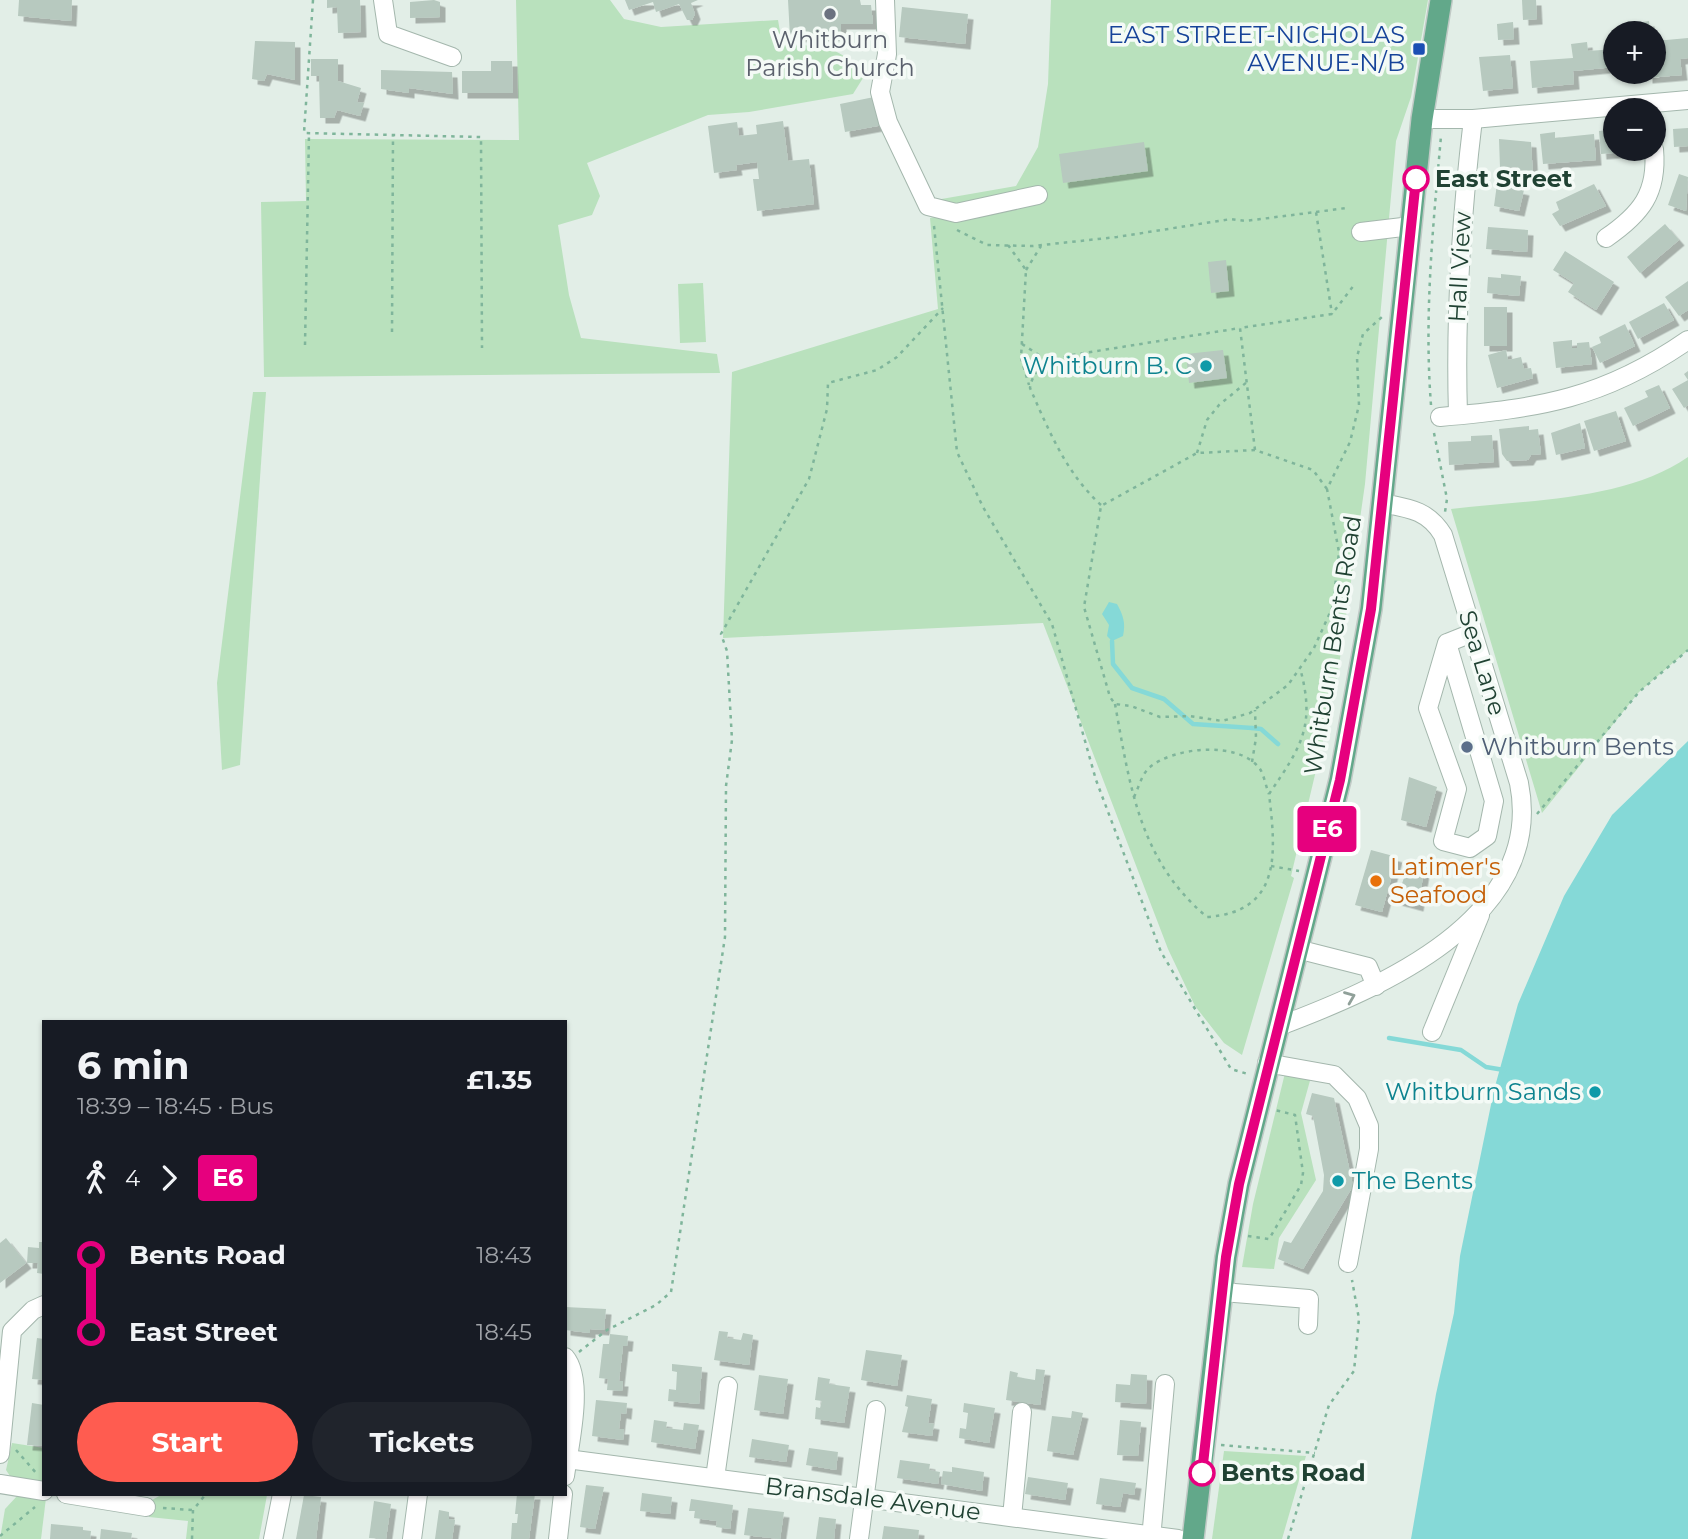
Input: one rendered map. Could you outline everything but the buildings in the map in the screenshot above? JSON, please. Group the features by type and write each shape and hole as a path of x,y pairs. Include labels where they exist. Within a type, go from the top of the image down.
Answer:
{"main road":[{"name":"Whitburn Bents Road","path":"1193,1539 1222,1292 1239,1184 1265,1071 1282,1025 1297,949 1348,740 1371,609 1411,226 1432,119 1441,0"}],"street":[{"path":"383,0 388,34 452,57"},
{"path":"885,0 887,54 880,92 888,122 928,206 956,213 1038,195"},
{"path":"1666,104 1688,100"},
{"path":"1432,119 1473,119 1603,110"},
{"name":"Hall View","path":"1441,420 1473,119"},
{"path":"1606,238 1630,222 1648,197 1654,176 1654,161"},
{"path":"1361,232 1411,226"},
{"path":"1441,420 1520,410 1586,394 1625,379 1688,340"},
{"path":"1381,503 1424,513 1434,520"},
{"name":"Sea Lane","path":"1282,1025 1376,986 1455,935 1481,912 1503,883 1517,842 1520,822 1519,783 1443,535 1434,520"},
{"path":"1447,643 1472,633"},
{"path":"1447,643 1494,801 1487,836 1470,848 1443,841 1457,789 1428,708 1447,643"},
{"path":"1432,1032 1481,912"},
{"path":"1297,949 1368,967 1376,986"},
{"path":"1265,1071 1334,1075 1357,1098 1369,1126 1368,1149 1349,1263"},
{"path":"1222,1292 1309,1299 1308,1325"},
{"path":"0,1454 12,1331 33,1310 42,1305"},
{"path":"567,1460 576,1383 568,1361"},
{"path":"1152,1537 1165,1384"},
{"path":"715,1478 728,1386"},
{"path":"859,1539 877,1410"},
{"path":"1012,1517 1022,1412"},
{"name":"Bransdale Avenue","path":"567,1468 715,1478 1178,1539"},
{"path":"0,1484 42,1497"},
{"path":"78,1496 146,1507"},
{"path":"273,1539 282,1496"},
{"path":"412,1539 418,1496"},
{"path":"558,1539 563,1496"}],"path":[{"path":"313,0 302,128 304,133 481,137 482,348"},
{"path":"1432,119 1426,346 1441,420 1447,499 1445,512 1434,520"},
{"path":"305,345 309,134"},
{"path":"392,332 393,136"},
{"path":"928,206 935,229 957,452 984,507 1052,624 1096,780 1161,952 1231,1069 1265,1071"},
{"path":"949,226 987,245 1042,245 1231,219 1245,222 1346,208"},
{"path":"1316,212 1332,314"},
{"path":"1008,245 1026,270"},
{"path":"1042,245 1026,270 1021,359 1030,388 1064,461 1101,506"},
{"path":"1030,388 1037,369 1048,361 1332,314 1354,285"},
{"path":"568,1361 671,1292 706,1043 725,937 726,786 732,740 727,651 721,634 809,479 827,409 828,383 877,370 897,358 943,308"},
{"path":"1327,489 1350,442 1359,405 1357,357 1363,334 1383,316"},
{"path":"1240,328 1255,450"},
{"path":"1022,344 1048,361"},
{"path":"1197,453 1207,420 1219,405 1248,381"},
{"path":"1101,506 1197,453 1255,450 1313,470 1327,489 1339,552 1333,606 1314,648 1288,685 1255,709 1222,721 1186,716 1160,717 1132,706 1115,704"},
{"path":"1101,506 1084,607 1110,697 1115,704 1133,797 1153,850 1180,894 1207,917 1230,915 1254,903 1270,876 1274,837 1269,794 1260,769 1243,755 1222,749 1187,751 1148,768 1133,797"},
{"path":"1520,822 1542,813 1639,692 1688,650"},
{"path":"1269,794 1290,763 1306,728 1308,698 1300,667"},
{"path":"1252,762 1255,709"},
{"path":"1271,866 1316,874"},
{"path":"1239,1235 1269,1239 1301,1185 1303,1173 1295,1115 1265,1107"},
{"path":"1288,1539 1329,1405 1354,1371 1359,1319 1349,1263"},
{"path":"2,1433 42,1480"},
{"path":"1214,1444 1315,1453"},
{"path":"191,1539 193,1510 204,1496"},
{"path":"0,1536 42,1497"},
{"path":"146,1507 193,1510"}],"green space":[{"path":"516,0 610,0 624,19 661,27 778,20 782,43 838,52 855,66 863,78 853,94 749,112 708,115 587,163 600,196 592,215 558,225 569,295 581,338 717,354 720,373 264,377 261,202 306,201 305,139 519,140"},
{"path":"1051,0 1428,0 1411,97 1396,141 1365,484 1336,686 1291,876 1294,878 1242,1055 1224,1043 1195,1006 1168,949 1043,623 723,638 732,372 938,309 930,218 940,216 930,201 1016,186 1038,147 1048,84"},
{"path":"703,283 706,342 680,343 678,284"},
{"path":"253,392 266,392 240,765 222,770 217,683"},
{"path":"1688,457 1688,650 1639,692 1542,813 1451,509 1542,500 1605,490 1663,471"},
{"path":"1285,1073 1311,1077 1301,1113 1316,1180 1279,1238 1274,1269 1242,1267 1253,1204"},
{"path":"12,1443 42,1448 42,1486 14,1482 6,1470"},
{"path":"1224,1451 1306,1456 1282,1539 1212,1539"},
{"path":"18,1495 46,1498 41,1539 0,1539 5,1509"},
{"path":"159,1496 267,1496 259,1539 186,1539 188,1521 149,1517 152,1500"}],"water":[{"path":"1109,602 1117,604 1124,623 1123,636 1112,641 1107,636 1109,625 1102,614"},
{"name":"Whitburn Sands","path":"1688,741 1688,1539 1411,1539 1436,1394 1454,1313 1460,1256 1494,1090 1518,1004 1564,896 1612,815"}],"waterway":[{"path":"1112,641 1113,664 1132,688 1164,699 1193,724 1252,728"},
{"path":"1252,728 1261,729 1278,744"},
{"path":"1389,1038 1461,1050 1486,1067 1504,1070"}],"bus line":[{"name":"E6","path":"1202,1473 1226,1257 1239,1184 1263,1079 1340,780 1371,609 1416,179"}],"place":[{"name":"Whitburn Parish Church","path":"830,14"},
{"name":"EAST STREET-NICHOLAS AVENUE-N/B","path":"1419,49"},
{"name":"East Street","path":"1416,179"},
{"name":"Whitburn B. C","path":"1206,366"},
{"name":"Whitburn Bents","path":"1467,747"},
{"name":"Latimer's Seafood","path":"1376,881"},
{"name":"Whitburn Sands","path":"1595,1092"},
{"name":"The Bents","path":"1338,1181"},
{"name":"Bents Road","path":"1202,1473"}]}
